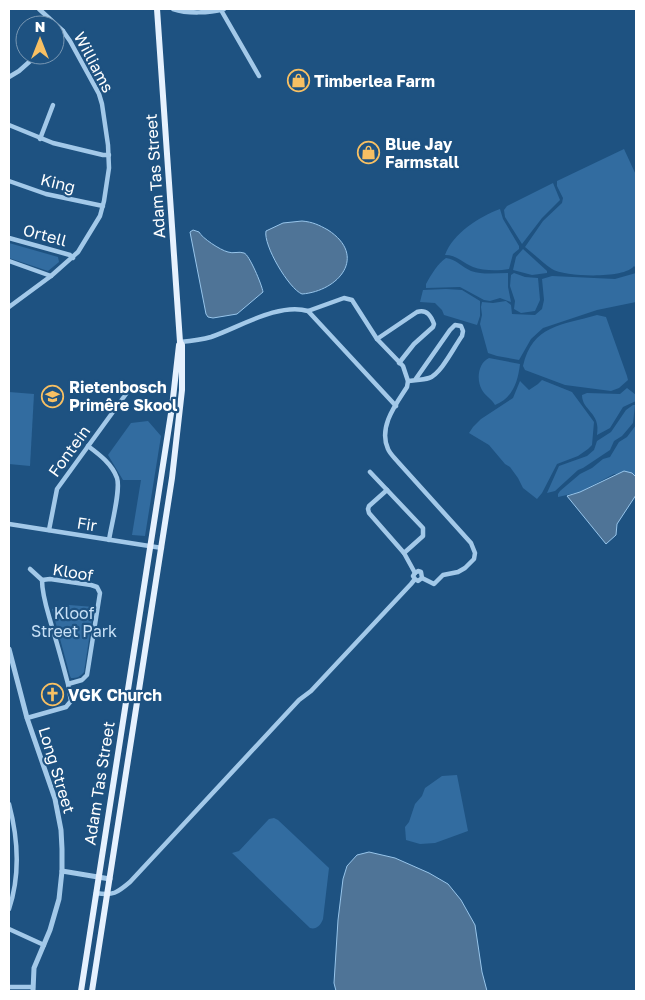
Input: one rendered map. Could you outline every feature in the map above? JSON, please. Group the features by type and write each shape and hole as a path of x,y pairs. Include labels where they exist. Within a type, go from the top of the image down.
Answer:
{"main road":[{"name":"Adam Tas Street","path":"92,991 162,548 180,412 182,345 180,342 157,9"},
{"name":"Adam Tas Street","path":"81,991 180,342"}],"street":[{"path":"173,9 197,12 223,9 259,76"},
{"name":"Williams","path":"9,307 73,258 91,232 103,206 109,168 109,155 102,104 99,94 79,56 65,34"},
{"path":"9,77 26,65"},
{"path":"40,139 53,106"},
{"path":"9,125 40,139 66,147 109,155"},
{"name":"King","path":"9,181 46,194 103,206"},
{"name":"Ortell","path":"9,238 70,254 73,258"},
{"path":"9,261 51,276"},
{"path":"180,342 212,336 283,310 308,311 324,304 348,298 377,338 403,366 408,381 407,387 387,421 386,442 388,449 471,543 475,553 474,559 465,568 458,572 443,575 434,584 422,578"},
{"path":"308,311 396,406"},
{"path":"377,338 417,312 423,311 429,314 434,324 433,327 418,339 399,363"},
{"path":"408,381 415,380 428,378 438,371 463,334 461,326 456,325 450,330 415,380"},
{"name":"Fontein","path":"49,530 57,489 126,394"},
{"path":"88,446 109,464 117,479 117,492 109,540"},
{"path":"370,472 423,528 423,536 404,553"},
{"path":"96,893 107,895 119,891 130,882 299,700 311,690 415,579 415,573 404,553 369,513 368,509 387,490"},
{"name":"Fir","path":"9,524 162,548"},
{"path":"30,569 42,580"},
{"path":"415,573 418,571 422,572 422,578"},
{"path":"415,579 418,581 422,578"},
{"name":"Kloof","path":"27,718 66,707 71,701 42,587 42,580 50,579 91,585 99,590 100,598 87,675 82,680 68,684"},
{"name":"Long Street","path":"9,650 27,718 58,814 62,849 62,871 55,914 34,968 33,989"},
{"path":"9,804 15,833 16,881 9,909"},
{"path":"62,871 110,879"},
{"path":"9,929 44,945"},
{"path":"9,987 33,989"}],"green space":[{"path":"624,149 636,175 636,268 634,266 628,270 608,275 569,274 552,269 525,247 543,221 562,203 563,198 557,186 557,181"},
{"path":"553,183 560,200 542,218 522,244 505,217 504,210 507,206"},
{"path":"500,209 503,219 519,246 519,249 513,254 509,269 491,270 477,268 449,255 445,255 460,233 475,221"},
{"path":"9,243 58,257 59,262 48,271 9,258"},
{"path":"523,249 547,273 532,275 513,270 516,257"},
{"path":"446,258 471,271 508,273 511,302 500,298 490,301 484,300 460,287 426,288 432,273"},
{"path":"514,273 525,277 538,278 540,300 535,311 521,313 514,309 515,301 510,286 511,275"},
{"path":"636,273 636,302 597,310 543,328 531,339 519,360 488,353 480,324 482,302 506,301 511,305 512,314 535,315 542,309 544,300 542,279 552,276 615,279"},
{"path":"423,290 462,290 480,301 480,316 477,325 444,315 435,303 420,302"},
{"path":"597,315 606,317 627,376 628,380 619,388 611,391 565,385 525,370 523,366 527,352 541,334 561,325"},
{"path":"489,358 520,364 514,388 506,398 495,405 483,392 479,381 480,368 485,360"},
{"path":"542,380 572,392 594,422 592,445 578,456 557,464 537,499 523,488 510,467 505,464 489,445 469,433 481,419 513,398 520,381 529,390"},
{"path":"627,388 636,395 636,401 623,407 610,428 597,435 598,427 596,421 585,405 582,395 587,393 620,394"},
{"path":"9,392 34,394 30,466 9,464"},
{"path":"635,405 633,423 622,436 614,441 610,450 578,470 555,491 547,493 559,466 587,456 594,450 597,441 611,432 626,410"},
{"path":"148,421 161,436 145,536 132,535 141,480 123,480 108,455 131,423"},
{"path":"636,425 636,477 632,473 614,474 580,492 558,497 560,491 580,474 592,468 603,459 610,457 619,442 627,437"},
{"name":"Kloof Street Park","path":"69,605 94,607 84,672 80,676 73,678 70,676 52,609"},
{"path":"457,775 468,831 435,843 420,844 406,840 405,827 409,822 415,804 422,796 425,788 442,776"},
{"path":"274,818 329,868 323,919 316,928 310,928 232,853 239,851 269,819"}],"shaded area":[{"path":"302,221 313,223 328,230 340,240 346,251 347,261 344,271 337,279 327,286 302,294 290,284 278,266 266,238 266,231 283,223"},
{"path":"193,230 199,232 207,240 225,251 244,253 252,264 263,292 237,314 213,318 208,317 206,314 190,232"},
{"path":"624,471 632,473 636,477 636,495 617,524 616,535 606,544 567,496 580,492"},
{"path":"369,852 395,858 429,873 448,884 461,900 475,925 482,972 487,991 336,991 334,983 343,879 347,866 357,855"}],"place":[{"name":"Timberlea Farm","path":"298,81"},
{"name":"Blue Jay Farmstall","path":"369,153"},
{"name":"Rietenbosch Primêre Skool","path":"53,396"},
{"name":"VGK Church","path":"52,695"}]}
